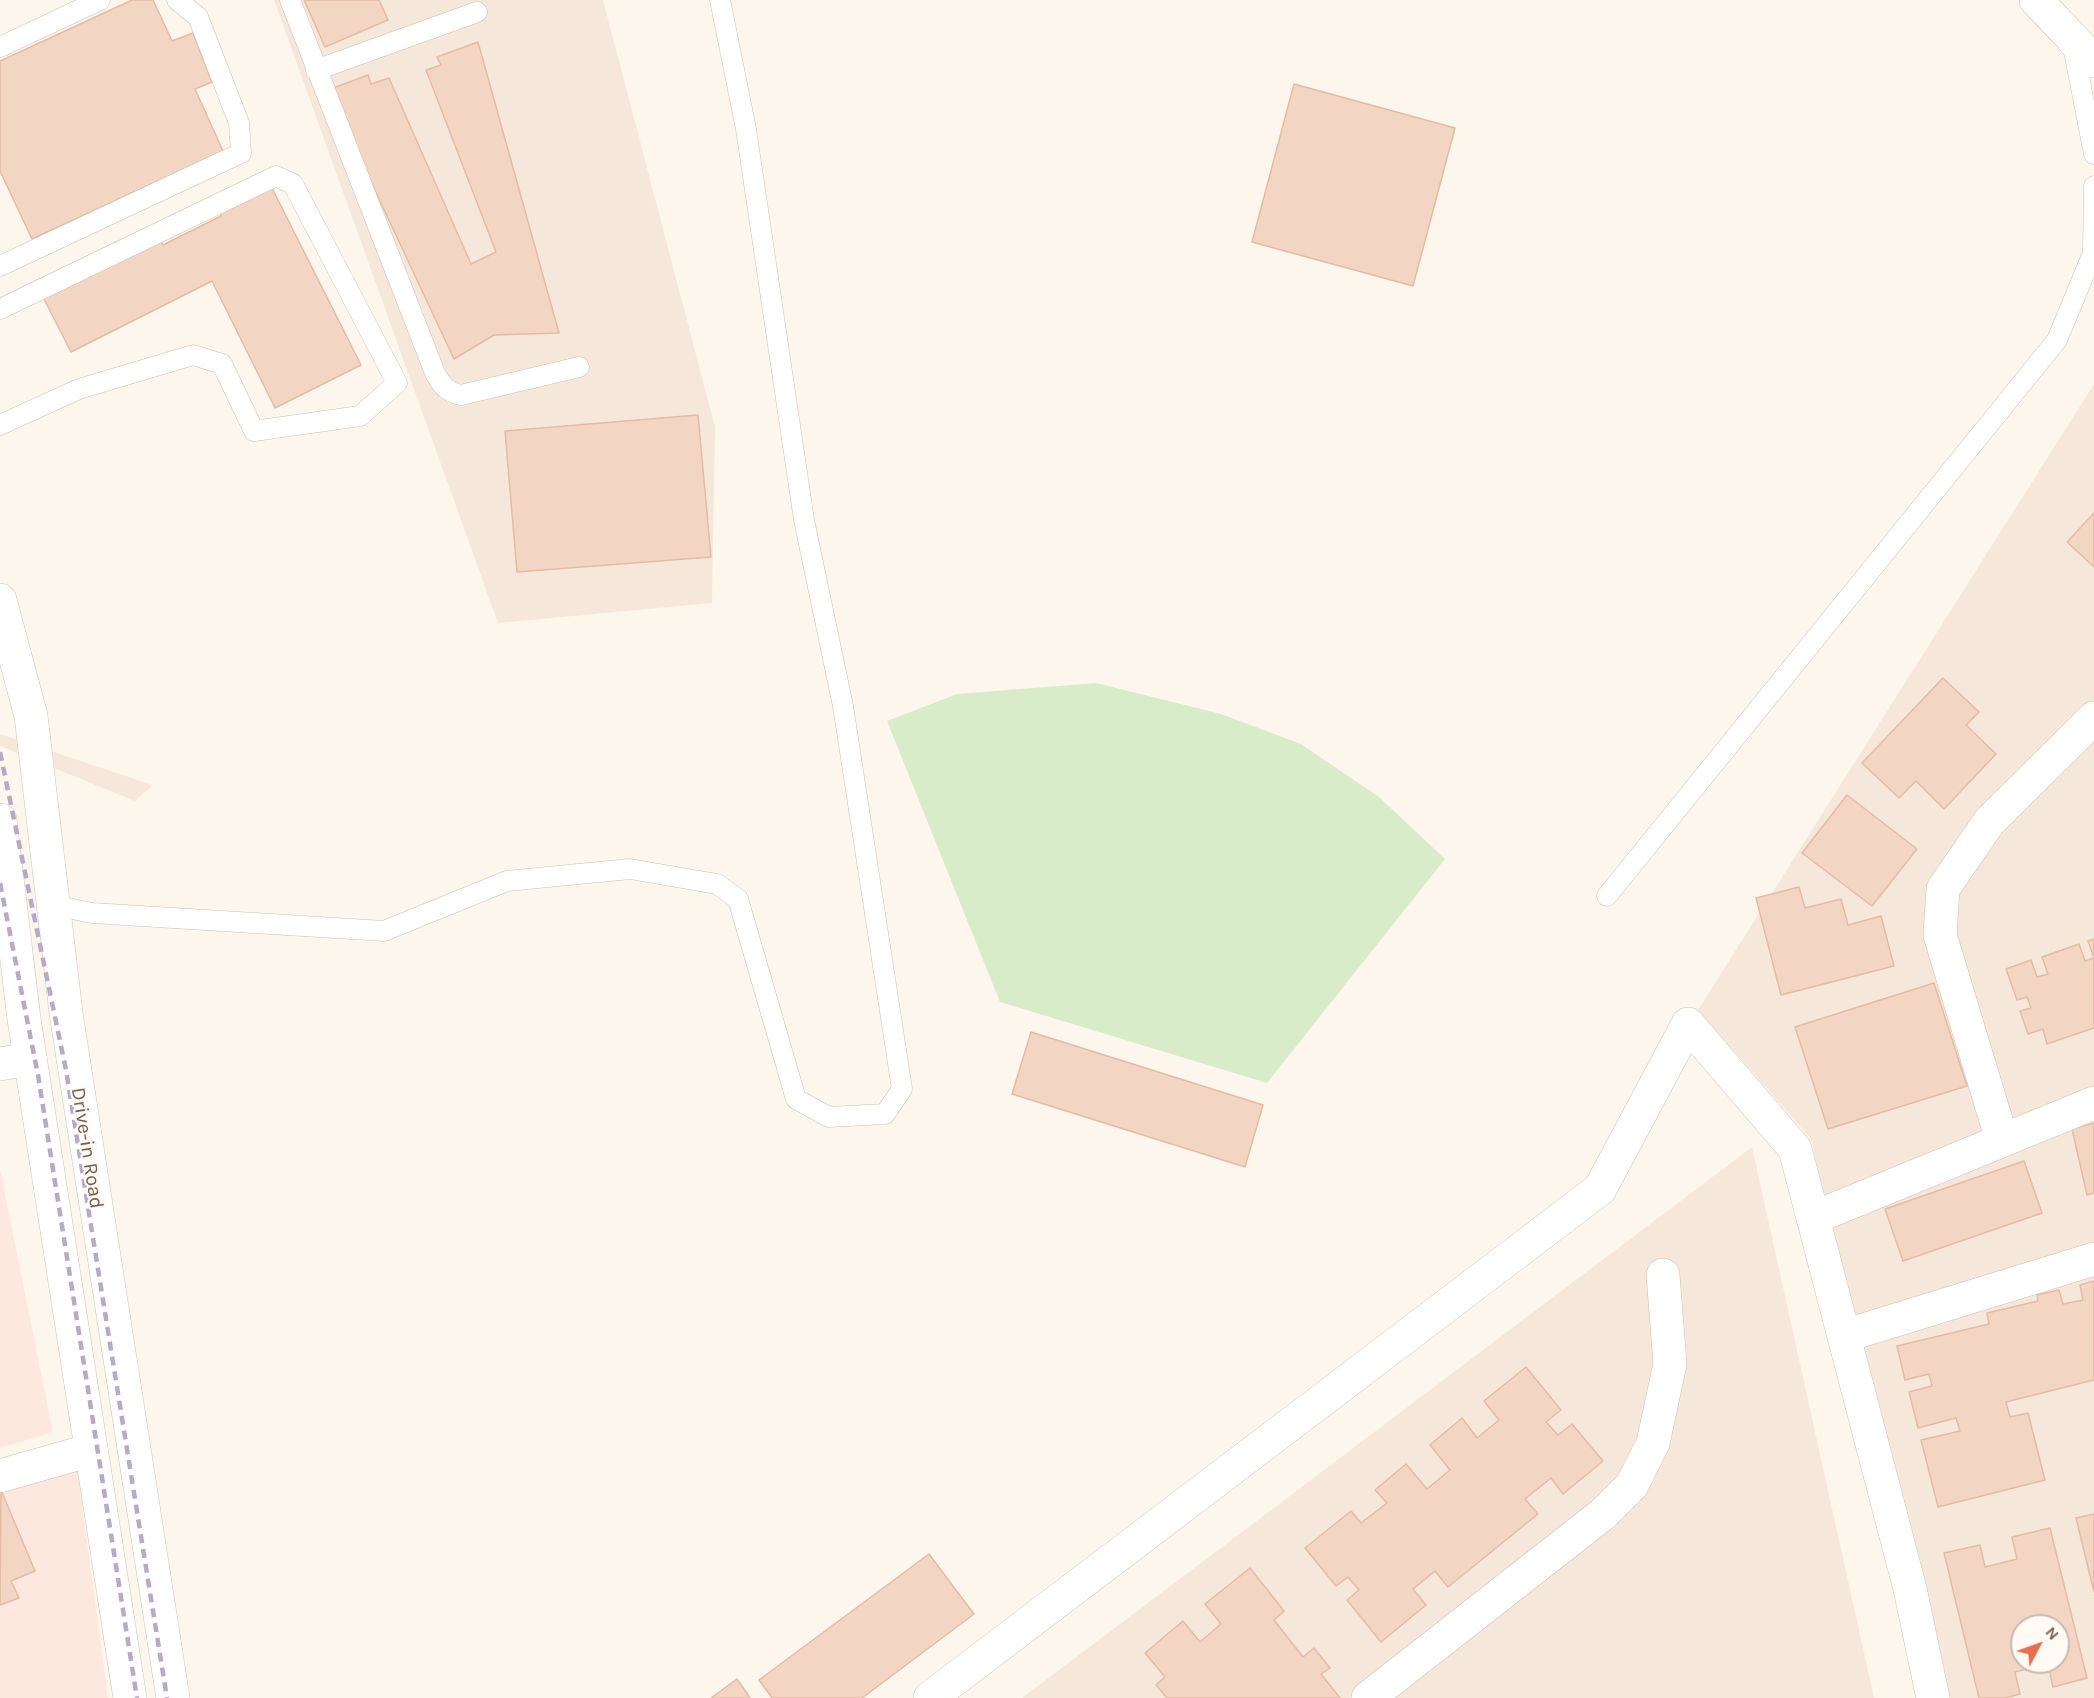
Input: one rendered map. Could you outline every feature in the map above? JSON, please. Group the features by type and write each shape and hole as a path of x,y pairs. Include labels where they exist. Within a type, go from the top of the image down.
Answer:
{"street":[{"path":"2036,0 2094,61"},
{"name":"Drive-in Road","path":"0,600 31,717 66,1013 173,1698"},
{"path":"2002,1140 1940,935 1943,889 1989,822 2094,718"},
{"path":"0,820 15,1062 91,1450 130,1698"},
{"path":"930,1698 1600,1189 1688,1024 1795,1149 1911,1589 1933,1698"},
{"path":"1813,1218 2094,1103"},
{"path":"1844,1336 2094,1259"},
{"path":"1368,1698 1603,1514 1632,1485 1653,1443 1670,1364 1663,1275"},
{"path":"0,1476 91,1450"}],"lane":[{"path":"0,47 100,0"},
{"path":"0,266 241,153 239,123 198,17 177,0"},
{"path":"290,0 441,385 450,392 461,395 579,367"},
{"path":"53,905 92,913 384,931 507,881 630,869 717,884 738,899 796,1099 829,1117 885,1114 902,1089 843,706 804,520 746,129 720,0"},
{"path":"2027,0 2074,51 2094,154"},
{"path":"316,70 477,12"},
{"path":"0,309 276,176 293,184 397,383 360,416 254,431 222,364 192,355 79,389 0,424"},
{"path":"1607,896 2058,340 2093,253 2094,186"}],"shaded area":[{"path":"274,0 603,0 715,427 712,603 498,623"},
{"path":"2094,384 2094,1698 1928,1698 1811,1139 1698,1010"},
{"path":"0,734 153,785 135,801 0,746"},
{"path":"1752,1147 1874,1698 1022,1698"},
{"path":"0,1170 53,1432 0,1448"},
{"path":"76,1459 108,1698 0,1698 0,1485"}],"green space":[{"path":"1096,683 1221,714 1301,744 1379,797 1445,859 1267,1083 1000,1002 887,721 957,694"}],"building":[{"path":"132,0 153,0 172,41 193,33 212,82 195,89 223,151 32,239 0,171 0,61"},
{"path":"304,0 379,0 388,20 325,47"},
{"path":"478,42 559,333 494,335 454,359 328,90 368,75 371,84 389,78 471,264 496,252 426,70 441,65 437,57"},
{"path":"1294,84 1455,128 1413,286 1252,242"},
{"path":"269,182 361,365 275,408 212,281 71,352 42,295 159,237 163,245 221,216 217,208"},
{"path":"698,415 711,557 517,572 505,431"},
{"path":"2094,513 2094,567 2067,542"},
{"path":"1943,678 1979,712 1966,725 1996,754 1944,809 1916,781 1899,798 1862,763"},
{"path":"1847,795 1917,849 1872,906 1802,853"},
{"path":"1799,887 1805,908 1841,899 1848,925 1881,916 1894,966 1781,995 1756,898"},
{"path":"2094,939 2094,958 2088,941"},
{"path":"2079,944 2085,961 2094,958 2094,1028 2047,1044 2043,1029 2028,1034 2020,1011 2031,1008 2027,997 2017,1000 2006,969 2031,960 2037,977 2048,974 2042,957"},
{"path":"1934,983 1967,1086 1828,1129 1795,1027"},
{"path":"1031,1032 1263,1105 1245,1167 1012,1094"},
{"path":"2094,1123 2094,1193 2087,1195 2072,1129"},
{"path":"2024,1161 2042,1213 1903,1261 1885,1209"},
{"path":"2094,1281 2094,1380 2006,1402 2010,1417 2028,1413 2045,1480 1938,1507 1921,1440 1960,1431 1956,1418 1918,1428 1909,1392 1932,1386 1929,1374 1905,1380 1897,1346 1989,1324 1987,1313 2038,1301 2037,1295 2059,1290 2063,1304 2083,1300 2080,1285"},
{"path":"1526,1367 1561,1410 1546,1422 1558,1435 1572,1424 1603,1461 1563,1494 1551,1478 1525,1499 1538,1514 1448,1587 1435,1571 1413,1589 1426,1605 1381,1642 1347,1600 1359,1590 1348,1577 1336,1586 1305,1548 1351,1511 1361,1523 1387,1503 1375,1490 1406,1464 1427,1489 1450,1470 1430,1445 1462,1418 1477,1438 1499,1420 1484,1401"},
{"path":"1,1490 35,1571 11,1581 19,1598 0,1605"},
{"path":"2094,1514 2094,1592 2076,1518"},
{"path":"2050,1528 2087,1678 2053,1687 2050,1674 2070,1674 2070,1614 2010,1614 2010,1674 2015,1674 2020,1694 2005,1698 1979,1698 1944,1553 1980,1545 1985,1567 2017,1559 2012,1537"},
{"path":"929,1554 974,1614 862,1698 772,1698 759,1680"},
{"path":"1250,1568 1284,1611 1274,1620 1303,1657 1314,1648 1330,1668 1321,1674 1340,1698 1167,1698 1156,1685 1165,1677 1145,1653 1183,1621 1200,1642 1221,1624 1205,1604"},
{"path":"737,1679 750,1698 711,1698"}],"railway":[{"path":"0,752 66,1070 167,1698"},
{"path":"0,883 38,1075 137,1698"}]}
